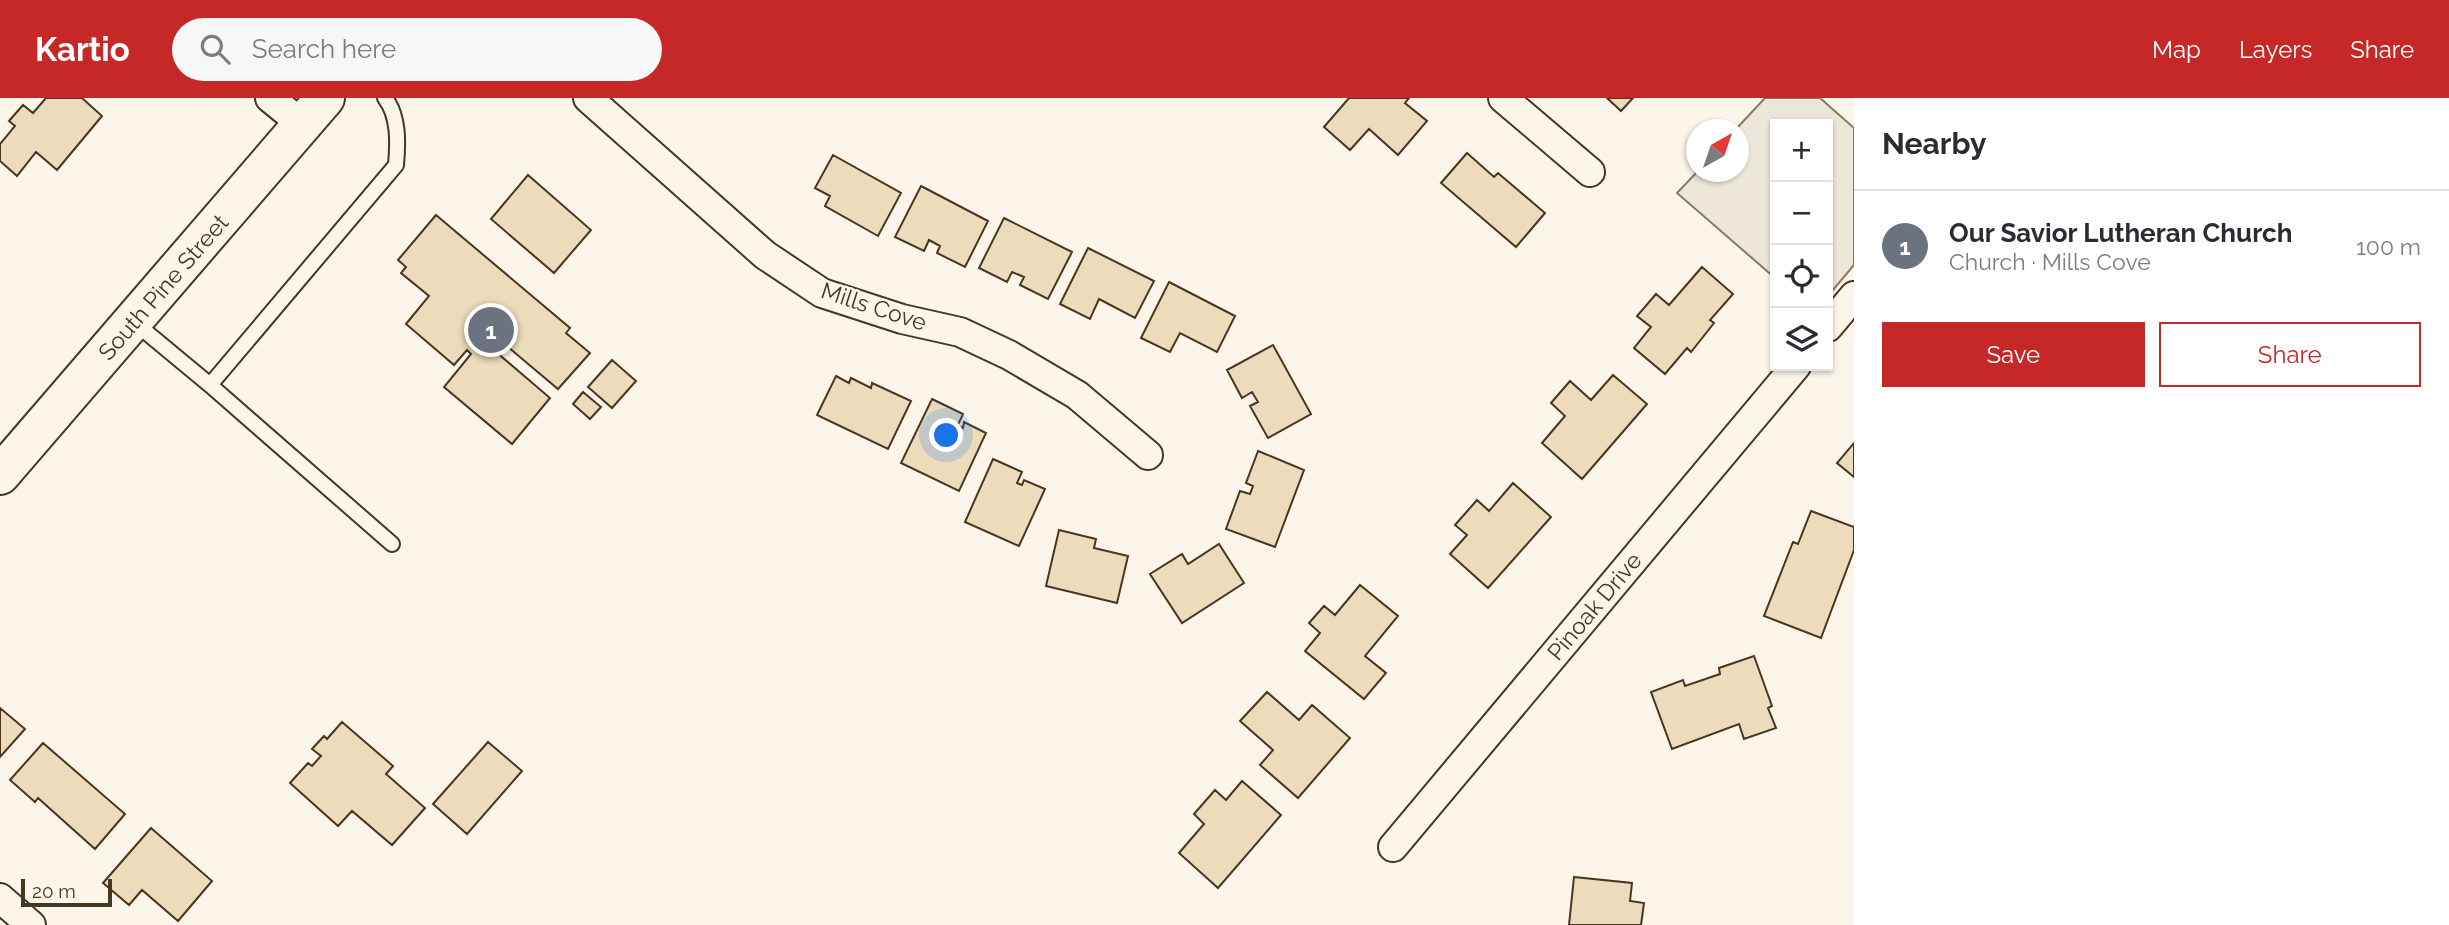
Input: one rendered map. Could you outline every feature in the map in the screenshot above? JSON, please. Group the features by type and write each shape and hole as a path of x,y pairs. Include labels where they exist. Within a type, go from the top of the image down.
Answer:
{"main road":[{"name":"South Pine Street","path":"0,475 314,111"}],"street":[{"path":"270,98 314,111"},
{"name":"Mills Cove","path":"588,98 765,255 822,293 902,319 960,332 1009,355 1077,395 1148,455"},
{"path":"1503,98 1590,172"},
{"path":"1833,321 1854,296"},
{"name":"Pinoak Drive","path":"1393,846 1792,371"},
{"path":"0,898 31,925"}],"lane":[{"path":"210,385 396,165 398,145 393,108 386,98"},
{"path":"133,321 392,544"}],"shaded area":[{"path":"1765,98 1820,98 1854,128 1854,265 1833,290 1833,119 1770,119 1770,274 1677,193 1687,182 1749,182 1749,119 1745,119"}],"building":[{"path":"46,98 82,98 102,116 57,170 36,152 17,176 0,161 0,144 15,126 9,121 23,105 33,113"},
{"path":"1349,98 1409,98 1405,103 1427,121 1398,155 1369,129 1350,150 1324,127"},
{"path":"1607,98 1633,98 1621,111"},
{"path":"1467,153 1494,177 1498,173 1545,213 1516,247 1441,183"},
{"path":"833,155 901,193 878,236 825,206 830,196 815,188"},
{"path":"528,175 591,230 554,273 491,219"},
{"path":"921,186 988,221 965,267 937,253 940,246 929,240 924,251 895,237"},
{"path":"436,215 570,328 566,333 590,353 558,389 502,342 495,351 550,398 512,444 444,387 471,354 467,350 454,365 406,324 429,296 401,273 406,267 398,260"},
{"path":"1004,218 1072,252 1048,299 1020,285 1024,277 1012,272 1007,282 979,268"},
{"path":"1088,248 1154,281 1135,318 1099,299 1090,319 1060,304"},
{"path":"1702,267 1733,294 1710,320 1714,323 1691,352 1687,348 1665,374 1634,348 1651,327 1637,316 1656,294 1669,305"},
{"path":"1169,282 1235,316 1217,352 1180,333 1170,352 1141,338"},
{"path":"1273,345 1311,414 1268,438 1250,406 1258,402 1252,392 1242,398 1227,370"},
{"path":"612,360 636,381 612,408 588,387"},
{"path":"1613,375 1647,404 1582,479 1542,443 1565,416 1551,403 1570,381 1591,400"},
{"path":"836,376 849,383 851,378 871,388 872,383 911,401 888,449 817,415"},
{"path":"583,392 601,407 590,419 573,404"},
{"path":"932,399 963,414 958,425 963,428 964,422 986,433 959,491 901,463"},
{"path":"1854,443 1854,477 1837,463"},
{"path":"1258,451 1304,470 1275,547 1226,529 1240,491 1250,494 1253,486 1246,483"},
{"path":"993,459 1022,472 1017,483 1022,485 1024,480 1045,489 1019,546 965,522"},
{"path":"1513,483 1551,517 1488,588 1450,554 1467,535 1455,525 1477,500 1489,511"},
{"path":"1811,511 1854,527 1854,550 1821,638 1764,616 1793,542 1798,544"},
{"path":"1059,530 1096,539 1094,548 1128,556 1117,603 1046,586"},
{"path":"1219,544 1244,583 1182,623 1150,574 1182,554 1188,564"},
{"path":"1360,585 1398,616 1365,656 1386,673 1364,699 1305,651 1320,633 1309,623 1324,606 1335,615"},
{"path":"1754,656 1772,706 1768,708 1776,728 1744,739 1739,724 1672,749 1651,692 1683,680 1685,686 1720,674 1719,668"},
{"path":"1267,692 1299,720 1312,705 1350,738 1298,798 1260,765 1273,750 1240,721"},
{"path":"0,708 25,729 0,757"},
{"path":"342,722 393,766 386,774 425,808 392,845 352,811 338,826 290,783 308,763 312,766 321,756 312,749 324,736 327,739"},
{"path":"488,742 522,771 467,834 433,804"},
{"path":"43,743 125,814 95,849 38,798 35,802 10,780"},
{"path":"1242,781 1281,815 1218,888 1179,853 1204,824 1194,814 1215,790 1226,800"},
{"path":"151,828 212,881 178,921 142,890 129,905 103,883"},
{"path":"1574,877 1632,883 1630,901 1644,903 1641,925 1569,925"}],"place":[{"name":"Our Savior Lutheran Church","path":"491,330"}]}
